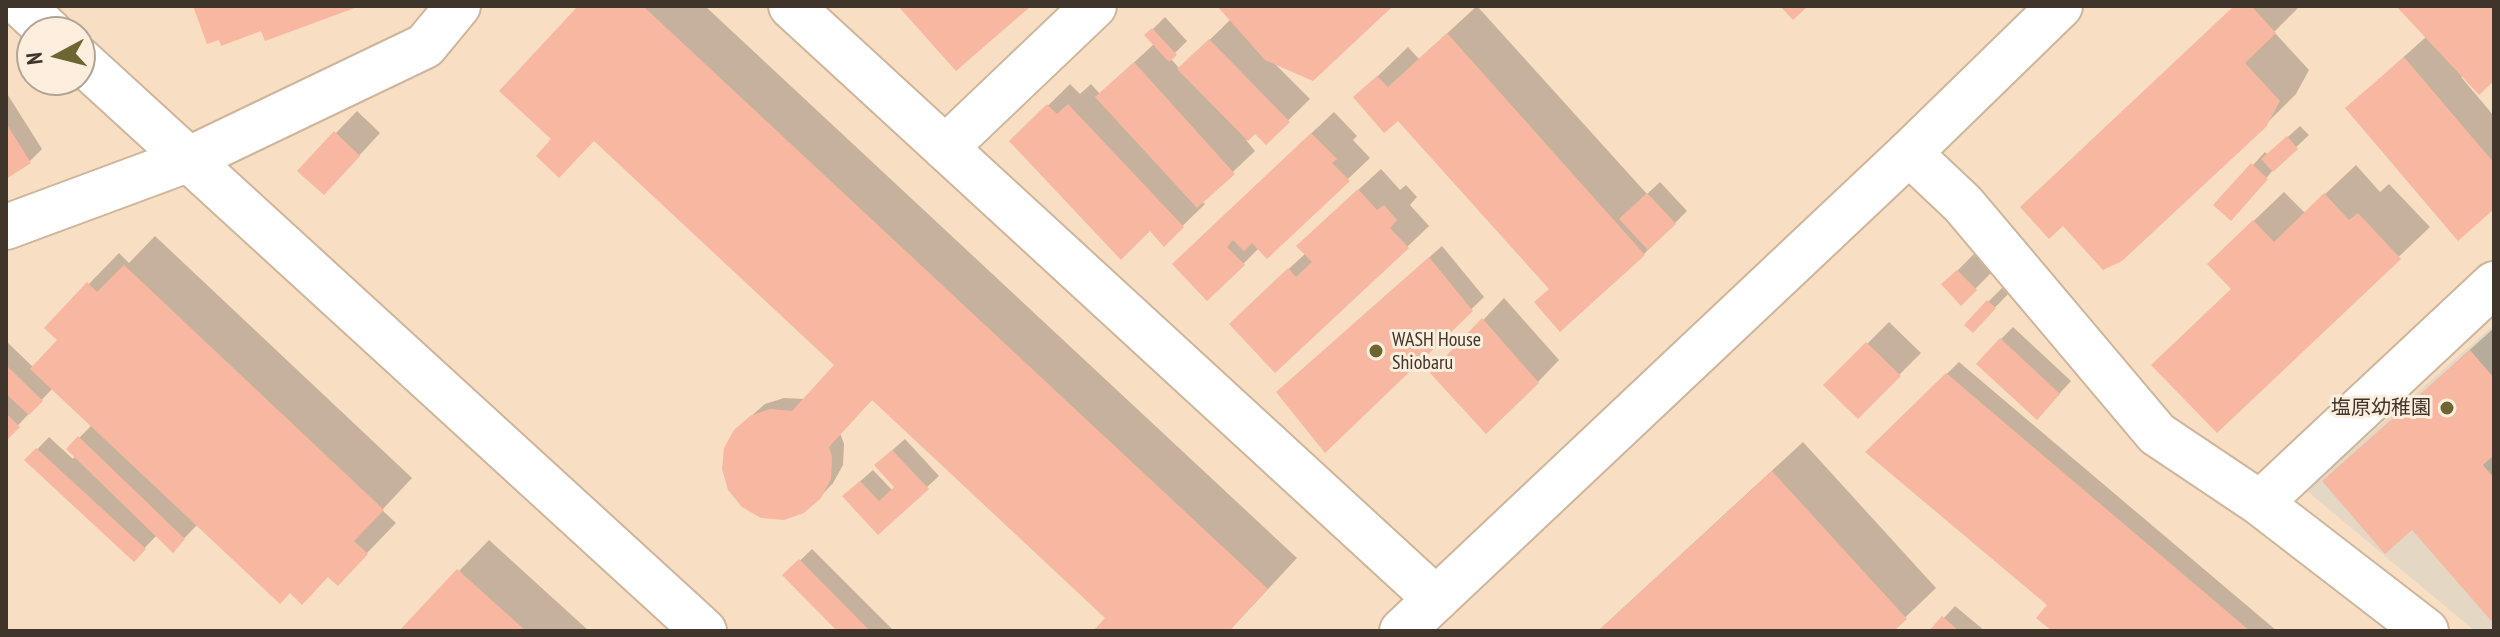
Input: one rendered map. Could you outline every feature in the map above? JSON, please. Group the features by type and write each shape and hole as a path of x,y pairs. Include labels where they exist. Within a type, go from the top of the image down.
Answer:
{"street":[{"path":"6,227 187,160 425,46 458,6"},
{"path":"791,6 1436,599"},
{"path":"945,148 1094,6"},
{"path":"1402,631 1909,153 2060,6"},
{"path":"96,75 704,631"},
{"path":"1909,153 1963,204 2157,434 2260,503 2426,631"},
{"path":"2260,503 2494,284"}],"shaded area":[{"name":"塩原幼稚園","path":"2494,325 2494,631 2475,631 2306,490"}],"building":[{"path":"193,6 360,6 265,41 261,31 221,46 219,40 207,44"},
{"path":"578,6 643,6 1268,589 1229,631 1093,631 1105,618 872,400 829,447 831,479 821,498 804,513 784,520 761,518 742,507 728,490 722,469 724,448 734,430 750,416 770,409 792,411 834,365 594,141 559,178 536,156 551,139 499,91"},
{"path":"898,6 1031,6 956,71"},
{"path":"1217,6 1393,6 1313,81 1265,60"},
{"path":"1780,6 1808,6 1793,20"},
{"path":"2234,6 2251,6 2276,33 2245,63 2280,101 2266,127 2122,261 2103,270 2063,226 2049,239 2020,207"},
{"path":"2396,6 2494,6 2494,81 2479,95"},
{"path":"1152,28 1177,55 1169,62 1144,35"},
{"path":"1447,33 1645,255 1560,332 1534,302 1549,289 1398,121 1384,133 1353,97 1377,76 1388,87"},
{"path":"1209,39 1290,122 1266,145 1255,134 1248,141 1177,69"},
{"path":"2404,57 2494,163 2494,209 2458,241 2345,108"},
{"path":"1134,62 1235,174 1197,208 1095,97"},
{"path":"1047,104 1057,114 1068,104 1184,227 1164,247 1150,231 1121,260 1009,141"},
{"path":"6,123 31,163 6,179"},
{"path":"334,131 360,156 324,195 297,171"},
{"path":"1311,133 1337,159 1332,163 1350,181 1267,259 1252,243 1244,251 1233,240 1227,247 1245,265 1207,301 1172,264"},
{"path":"2287,136 2298,149 2273,172 2261,159"},
{"path":"2251,163 2268,179 2231,221 2213,205"},
{"path":"1358,189 1377,210 1384,205 1397,220 1390,228 1409,248 1275,373 1229,324 1288,268 1296,277 1312,262 1296,246"},
{"path":"1647,193 1676,224 1648,250 1619,219"},
{"path":"2324,193 2349,220 2358,213 2401,259 2217,433 2151,365 2231,289 2207,264 2253,220 2274,242"},
{"name":"WASH House Shiobaru","path":"1429,257 1473,311 1325,453 1276,392"},
{"path":"124,265 384,510 354,541 368,554 338,586 328,577 302,605 290,593 280,604 30,369 57,340 44,328 87,282 97,292"},
{"path":"1957,270 1977,290 1961,306 1941,284"},
{"path":"1987,300 1996,308 1973,333 1964,325"},
{"path":"1482,318 1539,383 1486,434 1430,373"},
{"path":"2000,338 2060,394 2037,420 1976,364"},
{"path":"1866,342 1901,376 1858,419 1823,385"},
{"name":"塩原幼稚園","path":"2470,350 2494,378 2494,455 2483,465 2494,478 2494,624 2412,530 2385,554 2322,481"},
{"path":"6,365 43,401 29,415 6,394"},
{"path":"1946,373 2250,631 2052,631 2036,618 2047,605 1865,452"},
{"path":"6,413 20,427 6,441"},
{"path":"78,436 185,539 173,553 66,449"},
{"path":"36,448 146,549 134,562 24,460"},
{"path":"892,450 929,489 878,535 842,496 860,481 879,501 894,487 874,465"},
{"path":"1772,471 1907,619 1894,631 1598,631"},
{"path":"799,559 870,631 837,631 782,575"},
{"path":"457,569 526,631 399,631"},
{"path":"1942,616 1959,631 1929,631"}],"place":[{"name":"WASH House Shiobaru","path":"1376,351"},
{"name":"塩原幼稚園","path":"2447,408"}]}
